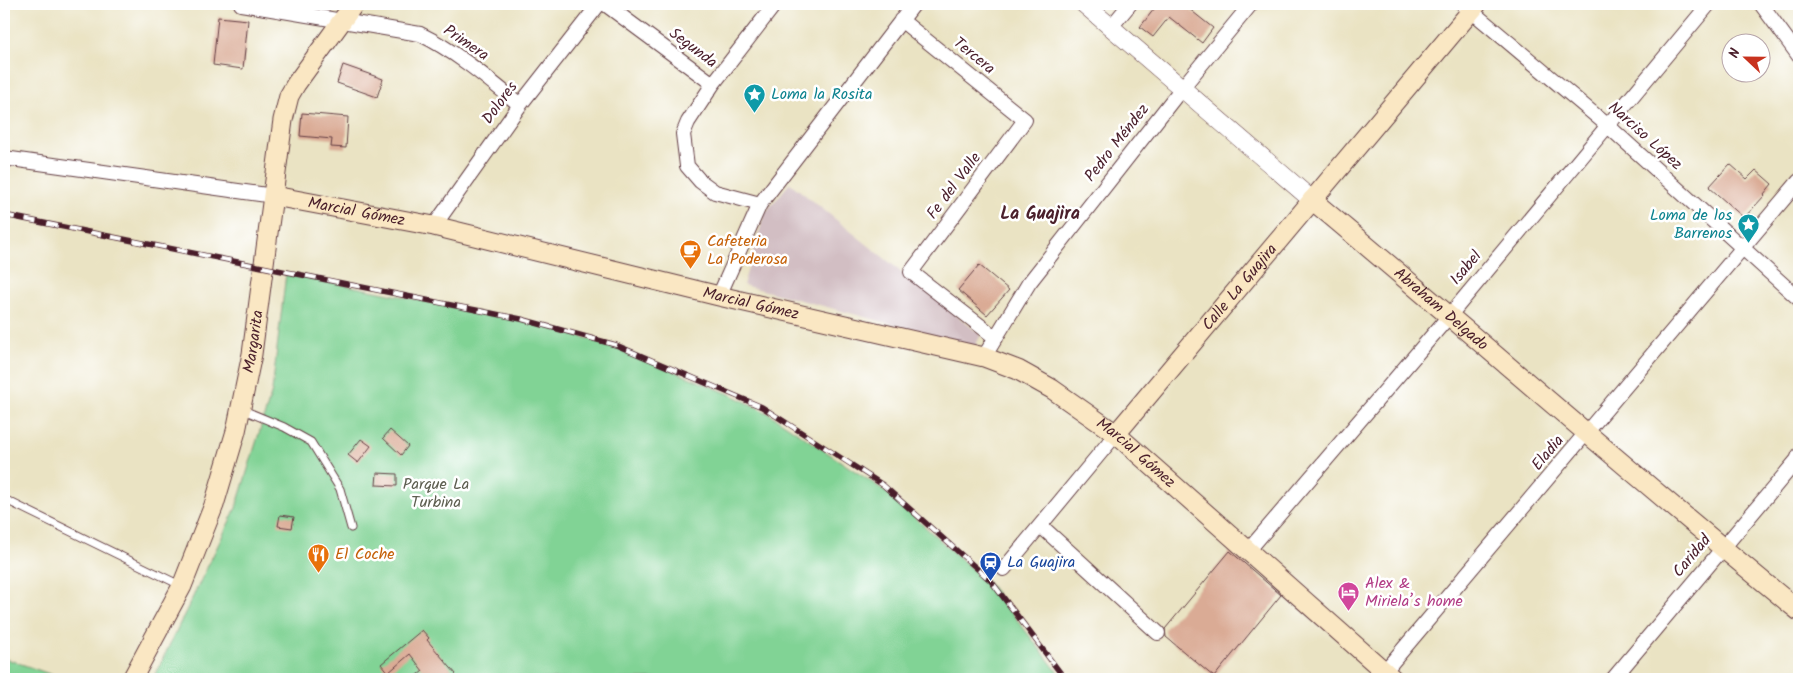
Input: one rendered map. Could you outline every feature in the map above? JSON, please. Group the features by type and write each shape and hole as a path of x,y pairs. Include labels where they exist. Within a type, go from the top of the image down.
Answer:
{"main road":[{"name":"Margarita","path":"132,679 182,586 214,505 236,431 252,354 283,120 289,96 354,4"},
{"name":"Calle La Guajira","path":"1116,434 1312,200 1470,6"},
{"name":"Marcial Gómez","path":"274,196 434,226 719,296 984,357 1018,370 1052,389 1116,434 1385,677"},
{"name":"Abraham Delgado","path":"1312,200 1450,315 1722,548 1799,611"}],"street":[{"path":"241,4 316,16"},
{"name":"Primera","path":"300,4 316,16 420,34 464,59 520,105"},
{"name":"Dolores","path":"434,226 520,105 599,4"},
{"name":"Segunda","path":"605,4 713,84"},
{"path":"760,204 715,192 700,181 687,166 683,134 688,122 713,84 775,4"},
{"path":"719,296 760,204 914,4"},
{"name":"Abraham Delgado","path":"1084,4 1312,200"},
{"path":"1111,27 1130,4"},
{"name":"Pedro Méndez","path":"984,357 1029,283 1182,88 1251,4"},
{"name":"Isabel","path":"1247,552 1450,315 1709,4"},
{"path":"1761,4 1799,56"},
{"name":"Narciso López","path":"1470,6 1744,248 1799,299"},
{"name":"Tercera","path":"901,20 1025,120"},
{"name":"Fe del Valle","path":"996,338 912,272 1025,120"},
{"name":"Marcial Gómez","path":"4,158 274,196"},
{"name":"Eladia","path":"1385,677 1797,184"},
{"name":"Calle La Guajira","path":"1004,569 1116,434"},
{"name":"Caridad","path":"1613,679 1796,460 1799,454"},
{"path":"1040,526 1158,633"}],"lane":[{"path":"241,409 284,427 311,442 340,489 351,528"},
{"path":"4,499 182,586"}],"shaded area":[{"path":"790,183 981,335 975,346 743,285 765,213"}],"green space":[{"name":"Parque La Turbina","path":"286,273 547,326 621,349 734,396 768,413 885,491 990,585 1063,679 153,679 236,508 272,391"},
{"path":"4,658 64,679 4,679"}],"building":[{"path":"1158,4 1183,4 1213,28 1202,43 1169,17 1153,37 1140,27"},
{"path":"218,17 248,20 243,69 213,65"},
{"path":"343,65 383,79 377,97 337,83"},
{"path":"302,113 348,117 346,148 331,147 332,139 300,136"},
{"path":"1730,164 1747,179 1756,170 1772,184 1765,195 1744,218 1709,187"},
{"path":"979,265 1009,290 987,315 958,290"},
{"path":"390,430 408,446 401,455 383,438"},
{"path":"361,439 371,446 358,463 348,455"},
{"path":"377,473 397,474 397,486 376,485"},
{"path":"280,515 294,517 292,528 278,526"},
{"path":"1230,551 1281,595 1214,677 1166,637 1165,629"},
{"path":"422,630 429,638 427,640 456,674 451,679 413,679 423,671 410,654 388,673 381,664"}],"railway":[{"path":"4,215 521,319 616,345 762,407 883,485 991,581 1065,679"}],"place":[{"name":"Loma la Rosita","path":"755,113"},
{"name":"Loma de los Barrenos","path":"1748,243"},
{"name":"Cafeteria La Poderosa","path":"691,269"},
{"name":"El Coche","path":"319,573"},
{"name":"La Guajira","path":"991,581"},
{"name":"Alex & Miriela’s home","path":"1349,611"}],"district":[{"name":"La Guajira","path":"1040,214"}]}
